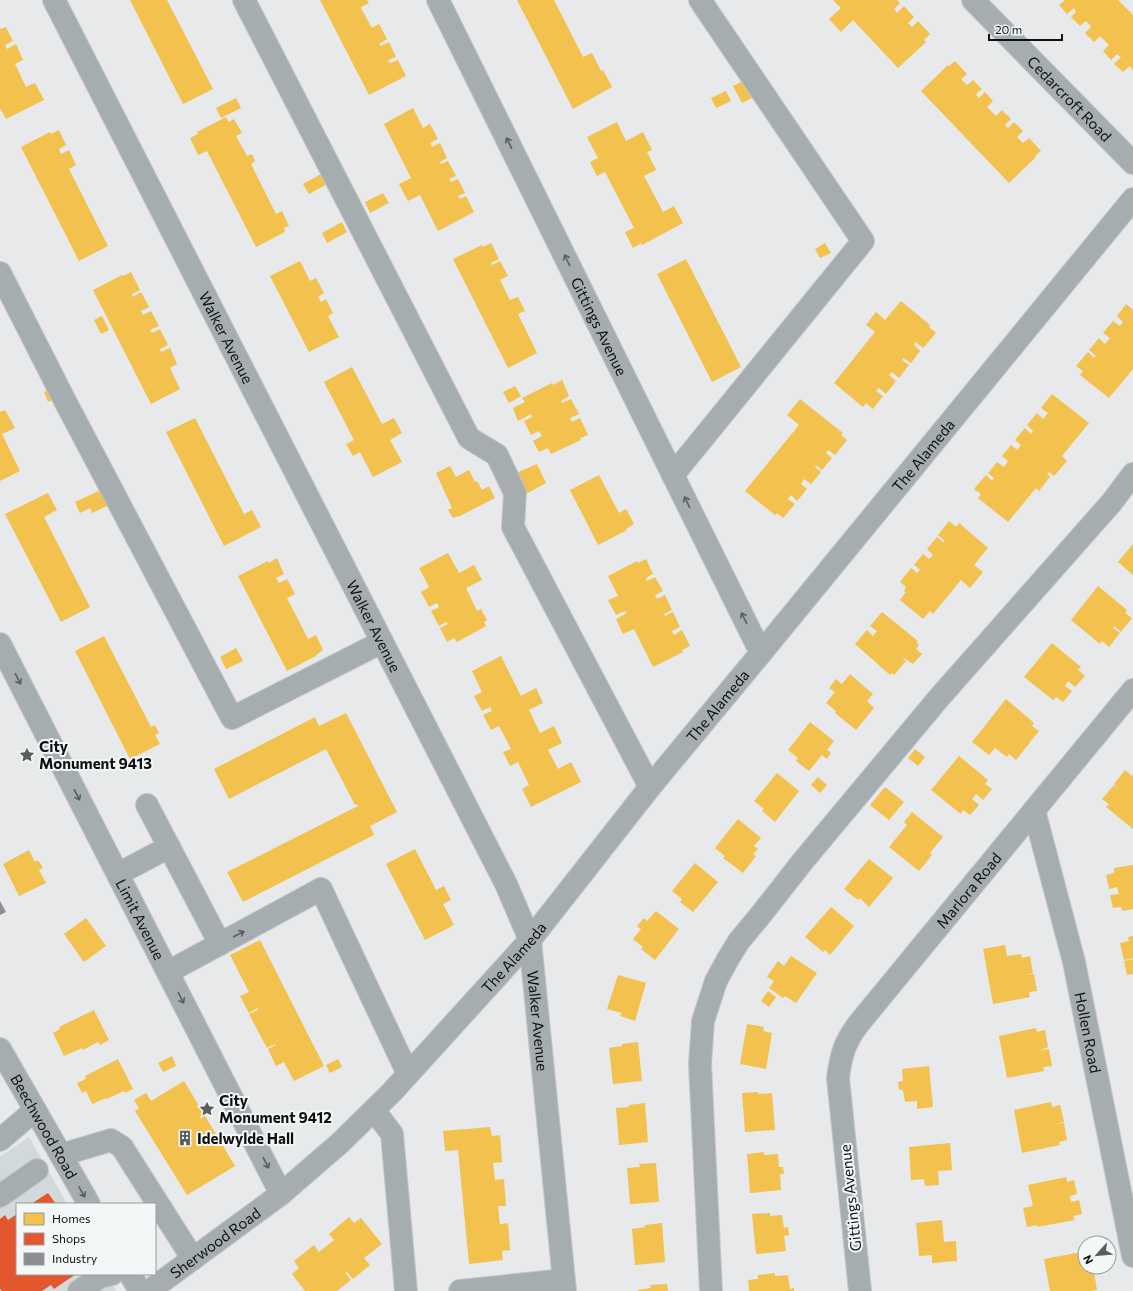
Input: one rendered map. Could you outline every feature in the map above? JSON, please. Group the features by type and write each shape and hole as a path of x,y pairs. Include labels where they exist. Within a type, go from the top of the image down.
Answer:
{"street":[{"name":"Walker Avenue","path":"54,0 506,884 530,940 565,1286"},
{"path":"244,0 468,438 497,455 515,492 513,527 650,787"},
{"name":"Gittings Avenue","path":"438,0 761,653"},
{"path":"673,475 863,241 700,0"},
{"name":"Cedarcroft Road","path":"973,0 1133,163"},
{"name":"The Alameda","path":"281,1194 340,1143 374,1110 530,940 650,787 1133,199"},
{"path":"0,273 65,401 232,718 382,642"},
{"path":"711,1291 700,1064 703,1021 716,981 739,941 803,861 938,699 1107,508 1133,474"},
{"name":"Limit Avenue","path":"0,644 281,1194"},
{"name":"Marlora Road","path":"840,1104 838,1078 840,1062 844,1048 850,1036 1133,690"},
{"path":"147,805 220,944"},
{"name":"Hollen Road","path":"1034,810 1074,962 1133,1256"},
{"path":"118,874 169,847"},
{"path":"168,972 321,889 408,1074"},
{"name":"Beechwood Road","path":"0,1049 88,1203"},
{"name":"Gittings Avenue","path":"840,1104 860,1291"},
{"path":"0,1140 35,1110"},
{"path":"374,1110 392,1134 406,1291"},
{"path":"61,1155 111,1140 122,1146 193,1259"},
{"path":"0,1196 36,1170"},
{"name":"Sherwood Road","path":"149,1291 281,1194"},
{"path":"79,1291 100,1277 108,1275"},
{"path":"131,1275 140,1291"},
{"path":"460,1291 565,1286"}],"shaded area":[{"path":"29,1137 66,1203 16,1203 16,1275 108,1275 116,1291 0,1291 0,1157"}],"building: Homes":[{"path":"130,0 167,0 213,89 183,104"},
{"path":"320,0 367,0 369,3 361,7 362,10 372,28 379,24 387,39 379,44 381,46 389,42 396,57 388,60 390,63 398,60 406,76 369,95"},
{"path":"517,0 554,0 583,57 592,53 601,71 603,70 612,87 573,109"},
{"path":"833,0 897,0 900,3 894,9 897,13 904,6 914,17 908,23 912,27 918,21 930,34 924,40 926,42 898,68 853,20 841,32 829,19 841,8"},
{"path":"1065,0 1118,0 1133,15 1133,70 1130,66 1123,72 1114,64 1121,57 1117,54 1111,60 1103,51 1109,45 1100,36 1094,42 1085,33 1091,27 1086,21 1080,26 1071,17 1076,12 1074,8 1067,14 1059,5"},
{"path":"6,27 13,41 5,45 7,49 16,44 23,60 15,64 26,87 35,83 44,100 6,119 0,108 0,29"},
{"path":"955,61 967,74 961,79 967,85 973,80 982,89 976,94 979,98 985,92 993,101 987,107 996,116 1002,110 1011,119 1005,125 1008,128 1014,122 1023,131 1017,137 1023,143 1029,138 1041,151 1009,183 921,91 948,65 949,66"},
{"path":"749,78 758,95 742,103 733,86"},
{"path":"726,91 731,101 716,108 711,98"},
{"path":"236,98 241,108 221,118 216,108"},
{"path":"413,108 423,128 430,124 438,139 430,143 432,147 440,143 447,158 440,162 441,164 448,161 456,176 449,179 451,182 458,179 465,193 458,196 460,199 466,196 474,212 438,231 420,195 408,201 399,184 411,178 384,124"},
{"path":"226,117 229,122 234,119 242,133 236,136 247,156 252,154 255,161 251,164 276,214 282,211 289,226 284,228 285,232 256,247 207,151 198,155 190,138 198,134 197,132"},
{"path":"617,122 626,141 643,132 652,150 647,152 656,170 644,176 663,212 674,206 683,223 642,245 641,243 633,248 625,232 634,228 605,172 597,176 590,162 598,158 587,137"},
{"path":"59,130 66,145 59,149 61,154 69,150 76,165 69,169 108,246 79,261 21,147 50,132 51,134"},
{"path":"323,173 329,183 309,194 303,184"},
{"path":"383,193 389,203 370,213 365,202"},
{"path":"342,222 347,232 327,243 322,233"},
{"path":"491,243 499,259 491,263 492,265 500,261 508,276 500,280 510,300 518,297 525,311 518,314 537,353 508,368 453,259 482,245 483,247"},
{"path":"825,243 831,253 820,258 815,249"},
{"path":"686,259 741,367 712,382 657,274"},
{"path":"300,261 310,281 316,278 324,293 318,297 321,302 326,299 333,313 328,316 339,337 309,352 270,276"},
{"path":"131,272 140,290 132,294 133,297 141,292 149,307 141,311 143,315 151,311 159,326 150,330 152,333 160,329 168,345 160,349 161,352 170,348 177,364 170,368 180,389 151,404 93,290"},
{"path":"901,301 930,325 929,327 936,333 923,348 916,342 914,345 920,351 911,363 903,358 902,360 909,365 899,378 892,372 889,375 896,381 886,394 879,388 876,391 883,396 873,409 866,403 863,407 834,383 875,332 866,325 876,312 885,320"},
{"path":"1126,304 1133,310 1133,369 1109,398 1080,375 1083,371 1076,366 1088,352 1094,358 1096,356 1089,350 1099,338 1105,344 1110,338 1103,333 1113,321 1120,326 1123,322 1117,316"},
{"path":"102,316 109,330 101,334 94,320"},
{"path":"352,367 382,424 394,418 402,433 390,440 402,462 373,477 360,452 353,456 346,444 354,440 324,382"},
{"path":"562,380 569,396 561,401 562,403 571,399 579,414 570,418 572,422 580,418 588,435 580,438 581,440 551,454 548,448 539,452 533,441 542,436 539,431 531,435 524,421 532,417 531,414 518,421 513,408 525,402 522,398 552,383 553,385"},
{"path":"515,386 521,396 509,403 503,392"},
{"path":"55,387 59,397 48,402 44,392"},
{"path":"1052,394 1089,423 1062,456 1067,461 1054,476 1049,472 1047,474 1050,477 1039,491 1036,488 1008,522 978,498 981,494 974,489 986,475 992,481 994,478 988,473 997,462 1004,467 1008,461 1002,456 1011,445 1017,450 1021,445 1015,440 1025,428 1031,434 1033,431 1027,425 1037,413 1043,419 1048,413 1041,408"},
{"path":"800,399 843,433 841,435 847,440 835,455 828,450 826,453 832,458 822,470 816,465 815,467 821,472 811,484 804,479 801,484 807,489 797,501 791,495 788,499 795,504 783,518 777,513 775,515 745,491 799,425 787,415"},
{"path":"5,410 15,428 2,434 20,471 0,481 0,412"},
{"path":"195,418 244,514 252,510 261,527 224,546 166,432"},
{"path":"537,464 546,483 526,494 516,473"},
{"path":"450,466 456,477 469,470 475,482 477,481 482,490 489,486 495,498 458,517 453,518 448,510 452,508 436,473"},
{"path":"599,475 619,513 626,509 634,524 626,529 627,530 598,545 570,490"},
{"path":"105,488 113,503 92,513 90,508 80,513 75,502"},
{"path":"48,493 57,510 44,517 90,607 61,622 5,514"},
{"path":"949,521 956,527 959,523 988,548 974,565 983,572 970,588 961,580 933,614 930,611 923,619 900,600 906,592 904,591 906,587 900,582 911,568 917,573 920,570 914,565 923,554 929,559 933,555 927,549 937,537 943,542 945,541 938,535"},
{"path":"1133,544 1133,575 1118,562"},
{"path":"448,553 459,573 474,565 482,580 466,588 477,611 481,609 487,620 484,622 486,626 457,642 454,638 447,642 440,628 448,624 446,622 439,626 431,611 439,607 437,603 429,607 421,592 429,587 419,568"},
{"path":"277,558 284,574 276,578 279,583 287,579 295,594 287,598 308,639 316,635 323,650 316,656 287,671 238,576"},
{"path":"646,559 653,574 646,578 647,581 655,577 663,591 655,595 657,599 665,595 672,610 664,614 665,616 673,612 680,627 672,631 674,635 682,630 690,646 682,650 683,652 653,667 634,629 623,634 616,619 627,613 625,611 616,615 608,600 618,596 608,576 637,561 638,563"},
{"path":"1098,586 1127,610 1125,613 1132,618 1121,632 1114,626 1113,628 1120,633 1109,647 1102,641 1100,644 1071,620"},
{"path":"882,612 918,641 916,642 919,645 916,649 922,654 913,664 904,658 903,659 906,661 894,675 892,673 890,675 855,644 867,630 873,636 877,631 870,626"},
{"path":"104,636 151,727 155,725 159,733 155,735 160,744 130,759 75,651"},
{"path":"1052,643 1081,667 1078,670 1085,676 1075,687 1068,681 1065,686 1072,691 1063,702 1056,697 1053,700 1024,677"},
{"path":"236,648 243,661 226,669 220,657"},
{"path":"501,656 521,696 536,688 543,703 529,710 540,733 554,726 562,743 548,750 558,769 571,762 581,782 531,807 522,789 529,785 518,762 510,766 503,752 511,749 499,726 491,730 483,715 492,711 490,707 482,711 474,696 482,692 472,671"},
{"path":"850,674 873,694 867,701 874,708 856,730 835,713 836,711 826,703 835,692 829,688 836,679 842,684"},
{"path":"1006,699 1034,723 1032,726 1039,731 1016,760 1009,754 1007,757 995,748 989,755 972,742"},
{"path":"346,713 397,812 370,826 374,835 243,902 227,872 358,806 357,804 355,805 326,749 229,799 214,769 315,717 319,726"},
{"path":"810,722 834,741 827,750 831,753 827,759 822,755 809,771 796,761 798,758 788,750"},
{"path":"915,749 925,757 918,766 908,758"},
{"path":"959,756 988,780 985,784 992,789 983,800 976,794 972,799 979,805 970,815 963,810 961,814 931,790"},
{"path":"1125,770 1132,776 1133,774 1133,829 1106,807 1109,804 1102,799 1114,785 1120,790 1114,784"},
{"path":"777,773 799,791 775,822 762,811 764,809 754,801"},
{"path":"818,777 827,785 820,793 811,785"},
{"path":"885,787 904,802 889,820 870,805"},
{"path":"912,812 943,837 930,853 932,855 919,871 889,847 907,825 904,822"},
{"path":"738,819 761,838 754,846 758,849 753,854 756,856 743,873 723,858 725,856 715,848"},
{"path":"415,849 436,890 444,886 451,900 443,904 454,925 425,940 386,864"},
{"path":"29,850 35,862 38,860 43,868 39,870 46,883 19,896 3,864"},
{"path":"869,859 893,878 869,907 860,898 858,900 844,889"},
{"path":"695,863 718,882 693,912 680,902 682,899 672,891"},
{"path":"1133,865 1133,909 1122,911 1121,907 1113,908 1110,895 1119,894 1117,887 1109,889 1106,875 1114,873 1114,868"},
{"path":"831,907 854,926 830,955 825,950 823,952 805,937"},
{"path":"656,911 679,929 655,960 641,949 643,947 633,939 641,929 637,926 644,918 647,921"},
{"path":"86,918 106,946 84,962 64,934"},
{"path":"1133,936 1133,958 1124,960 1120,943 1129,941 1128,937"},
{"path":"260,940 324,1066 294,1081 284,1062 276,1066 268,1049 276,1045 275,1044 267,1048 249,1014 258,1010 257,1008 249,1013 240,996 249,992 230,955"},
{"path":"1005,945 1007,956 1021,954 1022,958 1030,956 1033,973 1025,975 1034,974 1037,991 1029,992 1030,997 993,1004 983,949"},
{"path":"791,956 817,973 796,1003 785,996 783,998 769,988 774,981 767,977 778,961 784,966"},
{"path":"1133,959 1133,974 1127,975 1124,961"},
{"path":"618,975 646,983 635,1021 620,1016 622,1013 607,1009"},
{"path":"768,991 776,997 769,1007 761,1001"},
{"path":"94,1010 109,1040 100,1045 98,1042 83,1050 82,1048 64,1056 53,1033 60,1029 59,1027"},
{"path":"747,1024 764,1027 763,1031 772,1033 766,1069 740,1064"},
{"path":"1036,1028 1037,1032 1045,1030 1048,1047 1040,1050 1049,1049 1052,1066 1043,1067 1044,1071 1007,1078 999,1036"},
{"path":"638,1042 642,1081 613,1084 609,1048 622,1046 622,1044"},
{"path":"172,1056 176,1066 163,1072 158,1063"},
{"path":"118,1059 133,1089 125,1093 124,1091 92,1104 86,1091 82,1093 77,1083 86,1079 85,1076"},
{"path":"338,1059 342,1067 330,1073 326,1065"},
{"path":"929,1066 933,1107 917,1109 917,1101 905,1102 903,1090 899,1090 898,1082 903,1081 902,1069"},
{"name":"Idelwylde Hall","path":"184,1081 235,1166 187,1195 135,1111 139,1108 134,1100 146,1093 151,1101"},
{"path":"758,1092 758,1094 772,1093 775,1130 745,1132 742,1093"},
{"path":"1051,1102 1052,1107 1060,1105 1064,1122 1055,1124 1064,1123 1067,1140 1059,1142 1060,1145 1022,1153 1014,1110"},
{"path":"645,1103 648,1142 619,1145 616,1108 629,1107 629,1105"},
{"path":"490,1127 492,1136 500,1135 502,1162 493,1163 495,1180 504,1179 506,1206 498,1206 500,1224 508,1223 510,1250 502,1251 503,1260 469,1264 458,1150 445,1151 443,1131"},
{"path":"950,1143 952,1170 938,1171 939,1185 925,1186 924,1179 911,1180 909,1147"},
{"path":"764,1152 764,1155 778,1154 779,1167 783,1167 784,1174 780,1174 781,1190 750,1193 747,1154"},
{"path":"656,1163 659,1202 630,1204 627,1168 640,1167 639,1164"},
{"path":"1066,1177 1067,1182 1074,1180 1077,1194 1070,1196 1071,1202 1079,1200 1082,1214 1073,1216 1075,1220 1037,1227 1037,1225 1027,1227 1023,1208 1033,1206 1028,1185"},
{"path":"770,1213 770,1216 782,1215 784,1228 788,1227 789,1235 784,1236 786,1251 756,1254 752,1214"},
{"path":"349,1217 354,1223 361,1218 382,1244 364,1258 370,1265 353,1279 347,1272 345,1273 351,1280 337,1291 305,1291 292,1274 299,1268 294,1261 314,1245 319,1252 334,1240 329,1234"},
{"path":"942,1220 944,1242 956,1241 957,1261 932,1263 932,1255 919,1256 916,1223"},
{"path":"662,1223 665,1262 635,1265 632,1229 645,1227 645,1225"},
{"path":"1077,1253 1077,1275 1094,1275 1097,1290 1050,1291 1044,1259"},
{"path":"775,1273 775,1276 788,1275 790,1289 794,1288 794,1291 749,1291 748,1280 758,1279 758,1275"},
{"path":"667,1284 668,1291 638,1291 651,1288 650,1285"}],"building: Shops":[{"path":"48,1193 55,1203 33,1203"},
{"path":"5,1215 8,1220 16,1215 16,1275 75,1275 54,1289 51,1285 42,1291 2,1291 0,1289 0,1219"}],"building: Industry":[{"path":"0,901 6,912 0,915"}],"place":[{"name":"City Monument 9413","path":"27,755"},
{"name":"City Monument 9412","path":"207,1109"},
{"name":"Idelwylde Hall","path":"185,1138"}]}
